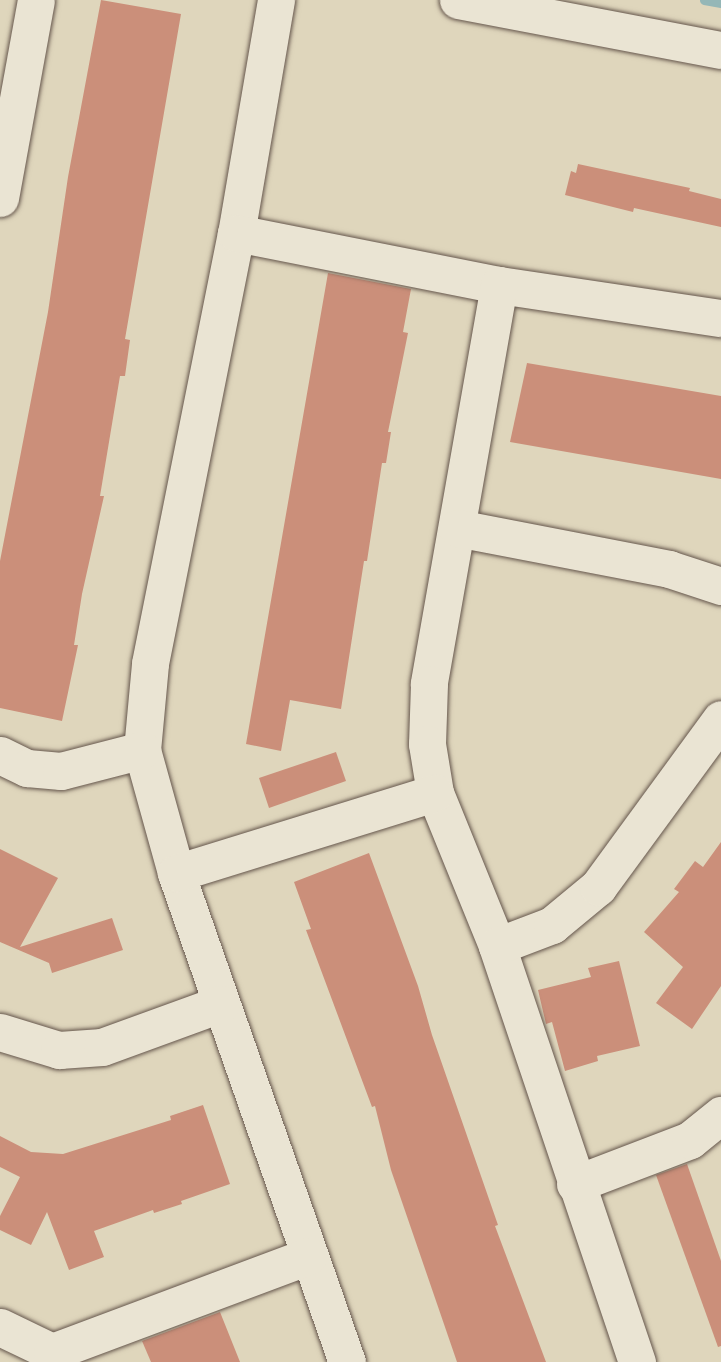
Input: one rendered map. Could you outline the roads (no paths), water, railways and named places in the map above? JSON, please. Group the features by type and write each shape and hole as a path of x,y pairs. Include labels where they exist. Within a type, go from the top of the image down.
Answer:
{"street":[{"path":"0,198 36,0"},
{"path":"276,0 236,233 150,664 142,750 176,873 347,1362"},
{"path":"479,2 721,50"},
{"path":"236,233 499,285 721,317"},
{"path":"499,285 429,684 427,744 435,793 497,946 637,1362"},
{"path":"457,528 669,569 721,586"},
{"path":"497,946 552,925 598,887 721,719"},
{"path":"0,755 27,768 61,771 142,750"},
{"path":"176,873 435,793"},
{"path":"0,1032 59,1050 102,1047 220,1004"},
{"path":"575,1184 690,1140 721,1115"},
{"path":"0,1327 54,1357 309,1256"}],"waterway":[{"path":"704,0 721,3"}]}
